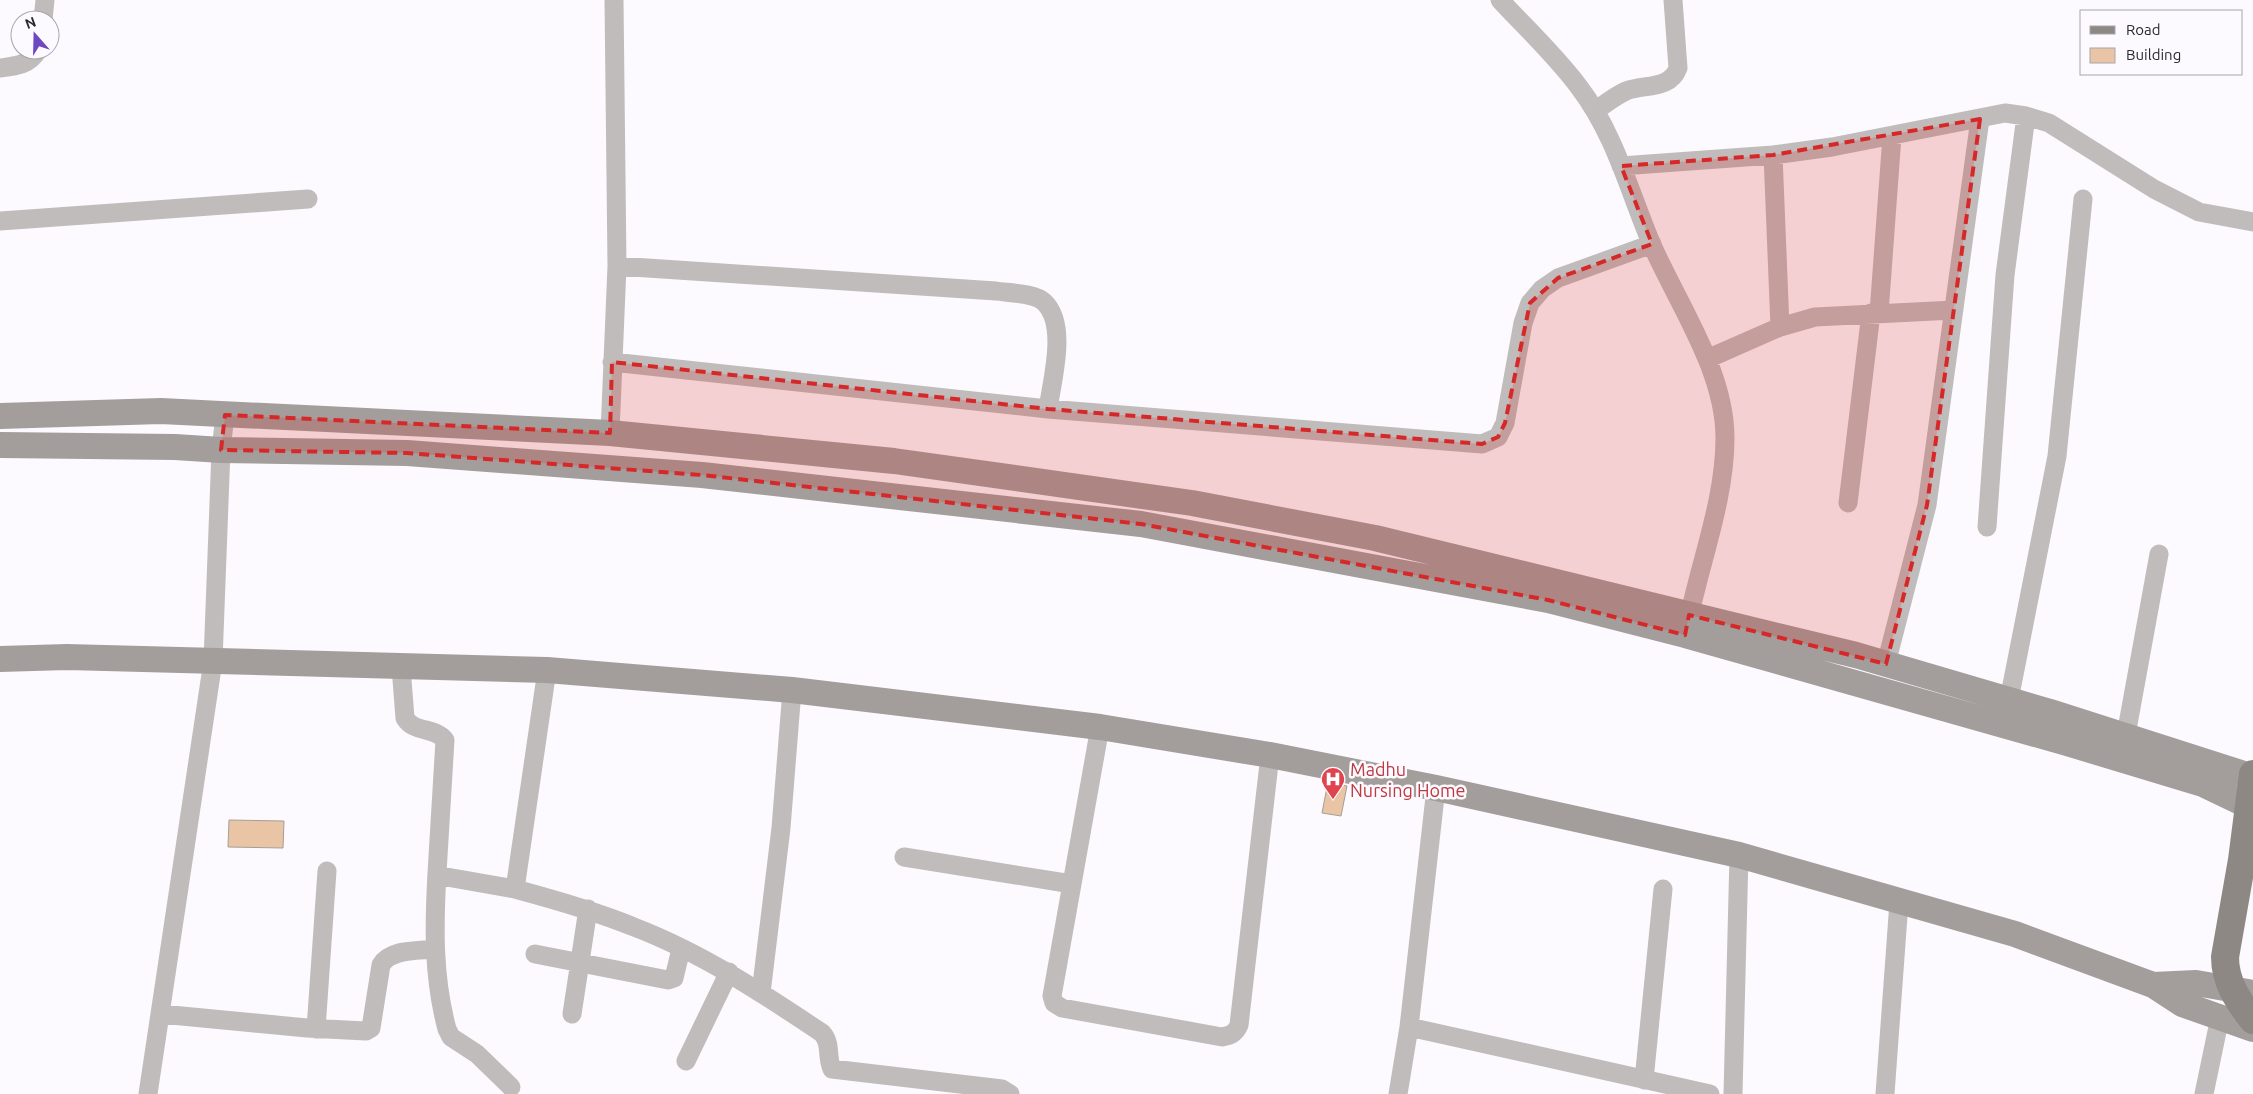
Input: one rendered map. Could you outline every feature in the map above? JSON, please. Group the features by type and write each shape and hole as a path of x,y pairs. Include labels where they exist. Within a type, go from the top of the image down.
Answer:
{"main road":[{"path":"0,416 162,411 610,433 894,461 1192,503 1375,538 1687,625 2203,784 2250,807"},
{"path":"0,445 407,453 702,475 1141,524 1687,625 1886,664 2126,735 2253,776 2242,860 2225,957 2225,972 2242,991 2253,1020"},
{"path":"0,659 67,657 547,670 792,690 1100,727 1270,755 1436,788 1739,855 2015,934 2153,985 2182,1004 2253,1029"},
{"path":"2153,985 2196,984 2242,991"}],"street":[{"path":"610,433 617,266 614,0"},
{"path":"1500,0 1552,54 1580,87 1614,145 1652,244 1707,359 1720,398 1725,436 1724,471 1687,625"},
{"path":"1595,111 1623,92 1665,83 1674,77 1678,68 1673,0"},
{"path":"0,68 18,66 32,60"},
{"path":"1621,166 1774,155 1892,136 2005,113 2026,116 2049,123 2179,203 2199,212 2253,222"},
{"path":"1987,527 2004,275 2026,116"},
{"path":"1886,664 1927,505 1980,119"},
{"path":"1848,503 1875,313 1892,136"},
{"path":"1774,155 1780,327"},
{"path":"0,221 308,199"},
{"path":"2009,700 2057,456 2082,199"},
{"path":"612,362 1048,409 1482,444 1498,437 1505,422 1523,323 1530,303 1542,289 1558,278 1652,244"},
{"path":"617,266 1022,294 1043,301 1055,316 1058,335 1048,409"},
{"path":"1707,359 1780,327 1816,316 1954,310"},
{"path":"148,1094 213,661 221,450 225,415"},
{"path":"2126,735 2159,554"},
{"path":"401,667 405,718 415,727 441,736 445,740 436,873 435,949 436,971 447,1029 451,1037 477,1054 512,1087"},
{"path":"515,890 547,670"},
{"path":"761,993 781,828 792,690"},
{"path":"1100,727 1052,996 1054,1003 1062,1008 1222,1037 1231,1036 1236,1032 1238,1025 1270,755"},
{"path":"1398,1094 1409,1027 1436,788"},
{"path":"1733,1094 1739,855"},
{"path":"904,857 1072,884"},
{"path":"316,1029 327,871"},
{"path":"436,873 441,876 515,890 588,909 637,928 729,972 822,1033 829,1043 829,1062 832,1069 1002,1089 1010,1094"},
{"path":"1644,1080 1663,889"},
{"path":"1885,1094 1899,902"},
{"path":"572,1014 588,909"},
{"path":"161,1014 316,1029 366,1031 371,1028 381,965 384,959 393,954 435,949"},
{"path":"535,954 668,980 674,978 681,949"},
{"path":"686,1061 729,972"},
{"path":"2204,1094 2220,1017"},
{"path":"1409,1027 1710,1094"}],"highlighted area":[{"path":"1980,119 1927,505 1886,664 1689,615 1685,635 1548,600 1141,524 702,475 407,453 221,450 225,415 610,433 612,362 1048,409 1482,444 1498,437 1505,423 1530,303 1558,278 1652,244 1621,166 1773,155"}],"building":[{"path":"1328,782 1347,786 1341,816 1322,813"},
{"path":"229,820 284,821 283,848 228,847"}],"place":[{"name":"Madhu Nursing Home","path":"1333,800"}]}
